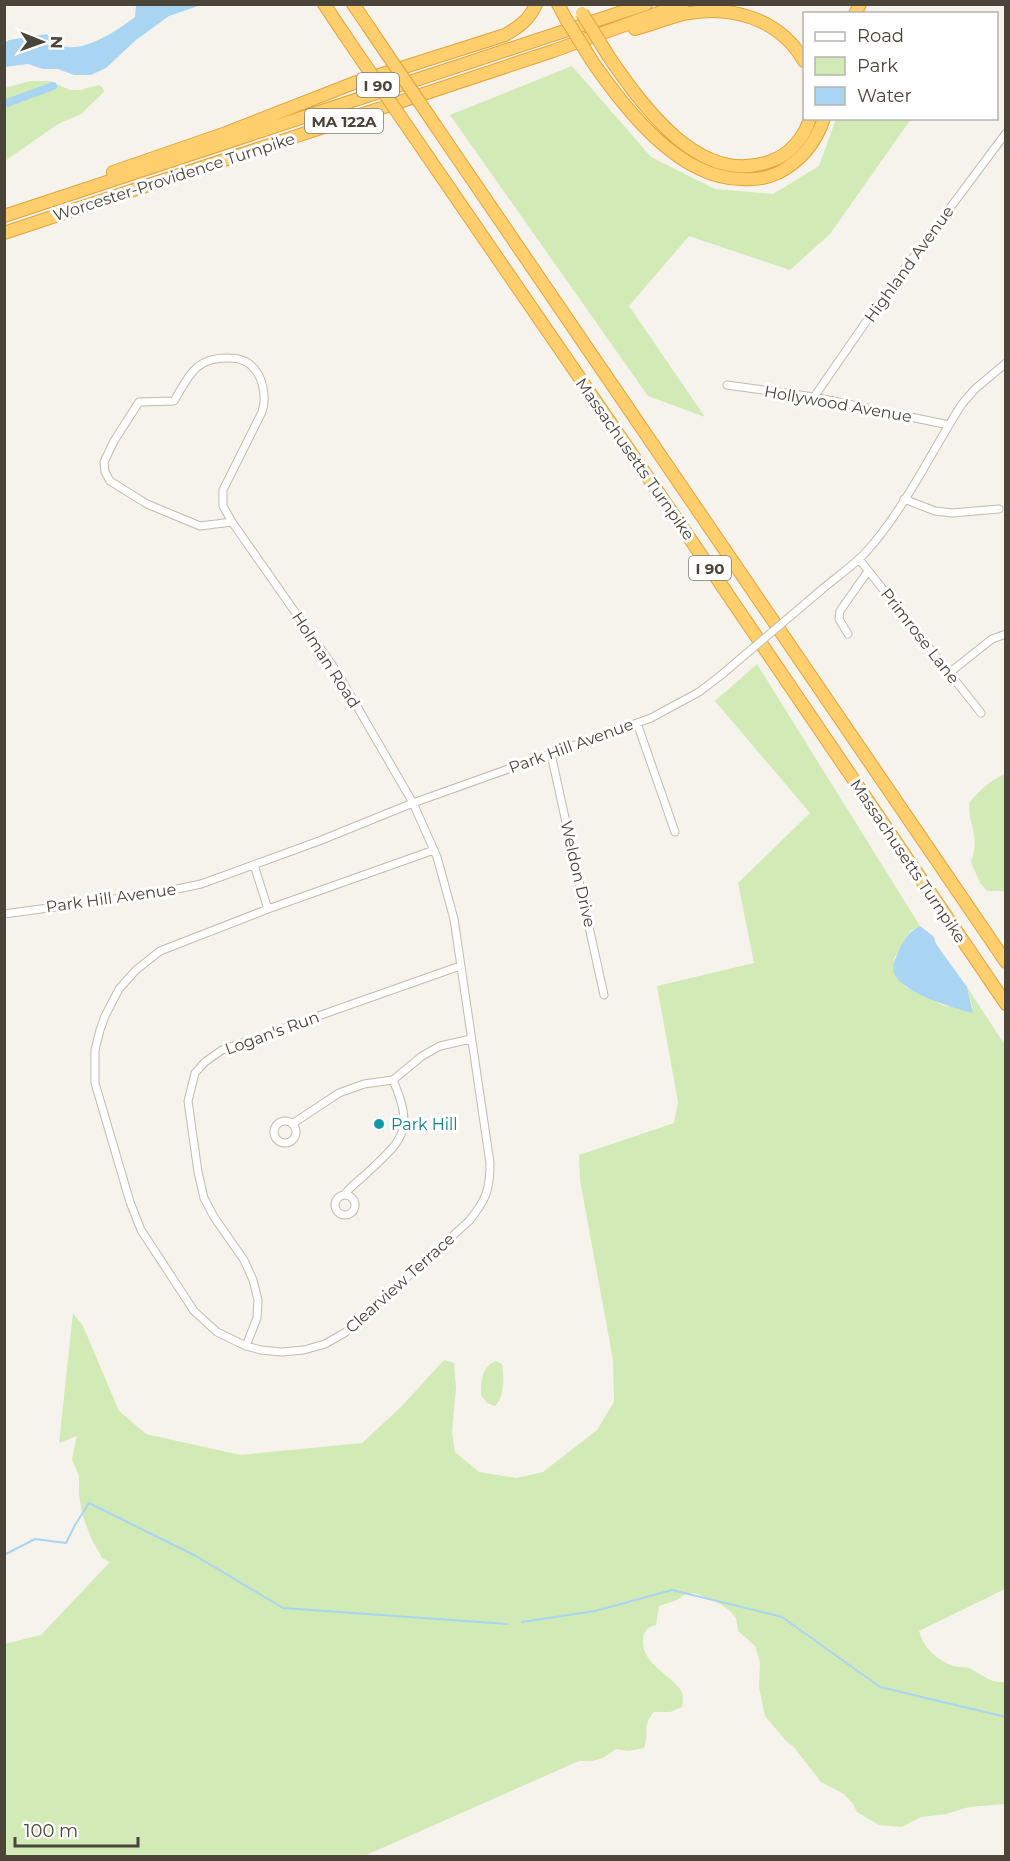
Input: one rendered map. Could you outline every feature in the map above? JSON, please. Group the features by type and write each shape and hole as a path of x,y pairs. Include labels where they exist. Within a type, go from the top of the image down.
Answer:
{"highway":[{"name":"Massachusetts Turnpike","path":"324,4 1005,1004"},
{"name":"Massachusetts Turnpike","path":"353,4 1005,962"},
{"path":"62,196 99,177 226,133 354,83 505,35 522,24 536,4"},
{"path":"558,4 592,61 626,108 664,145 702,171 717,177 754,180 772,176 803,157 812,145 823,120"},
{"name":"Worcester-Providence Turnpike","path":"4,216 646,4"},
{"name":"Worcester-Providence Turnpike","path":"4,233 553,51 683,4"},
{"path":"580,9 631,89 676,137 708,160 737,167 760,166 776,160 803,135 809,120"},
{"path":"553,51 684,14 722,12 741,14 761,20 778,30 791,42 803,60"}],"street":[{"name":"Highland Avenue","path":"814,397 879,303 1005,133"},
{"name":"Holman Road","path":"232,522 200,526 135,498 110,481 105,472 104,462 114,441 139,402 174,401 194,369 205,361 220,358 233,358 247,362 259,378 265,396 262,412 223,490 223,506 337,672 413,803"},
{"name":"Park Hill Avenue","path":"4,914 158,893 201,884 254,866 413,803 637,723 673,707 703,690 859,559 880,535 969,395 1005,363"},
{"name":"Hollywood Avenue","path":"727,385 814,397 949,425"},
{"path":"904,499 935,511 952,513 999,509"},
{"name":"Primrose Lane","path":"859,559 981,713"},
{"path":"848,634 839,619 840,611 868,571"},
{"path":"949,673 992,639 1005,634"},
{"path":"637,723 675,832"},
{"name":"Weldon Drive","path":"552,754 604,996"},
{"name":"Clearview Terrace","path":"413,803 434,850 454,919 490,1163 490,1181 483,1203 469,1221 346,1332 325,1344 304,1350 282,1352 246,1346 217,1332 194,1311 141,1230 130,1202 95,1083 95,1062 100,1030 105,1016 119,989 136,970 160,951 268,909 434,850"},
{"path":"254,866 268,909"},
{"name":"Logan's Run","path":"246,1346 257,1318 258,1300 254,1280 244,1260 214,1217 204,1198 188,1101 195,1073 222,1050 460,966"},
{"path":"292,1124 339,1093 364,1084 393,1080 422,1056 440,1046 471,1040"},
{"path":"345,1194 401,1136 405,1124 402,1103 393,1080"}],"green space":[{"path":"572,66 651,157 715,189 773,194 819,166 836,120 910,120 830,234 790,270 689,236 629,306 705,417 648,396 450,115"},
{"path":"30,81 50,81 70,90 99,85 104,92 81,114 58,124 5,161 5,88"},
{"path":"757,664 920,926 910,931 894,959 894,973 905,987 945,1006 973,1009 967,987 1005,1045 1005,1589 919,1631 927,1648 941,1660 953,1666 969,1668 991,1680 1005,1682 1005,1804 969,1807 946,1814 921,1817 902,1827 879,1825 857,1812 844,1794 821,1782 793,1746 765,1716 759,1687 760,1662 755,1646 738,1631 736,1618 717,1602 695,1593 686,1594 677,1600 659,1606 656,1625 646,1630 644,1635 644,1649 647,1656 675,1683 683,1698 682,1707 670,1712 654,1712 650,1717 644,1748 629,1751 616,1749 603,1758 579,1761 364,1856 5,1856 4,1644 41,1635 110,1562 102,1558 82,1514 79,1476 72,1459 77,1436 59,1443 73,1313 83,1326 119,1411 146,1434 240,1455 362,1443 401,1407 444,1360 454,1363 456,1388 452,1432 455,1452 479,1472 517,1478 543,1472 597,1430 614,1402 613,1360 580,1180 579,1155 674,1123 678,1102 657,986 754,963 738,883 810,813 715,701"},
{"path":"1005,774 1005,891 987,891 980,883 971,862 975,844 969,803 986,786"},
{"path":"496,1361 502,1364 503,1381 501,1397 495,1406 487,1403 481,1395 481,1390 487,1367"}],"water":[{"path":"136,5 201,5 169,16 136,40 106,68 91,75 74,75 58,69 43,69 28,64 5,67 5,43 9,40 47,34 56,43 66,47 78,47 104,37 135,17"},
{"path":"920,926 934,937 936,944 967,987 973,1013 917,993 907,987 894,973 895,961 903,942"}],"waterway":[{"path":"4,104 53,86"},
{"path":"4,1555 35,1539 66,1543 89,1503 196,1556 283,1608 507,1624"},
{"path":"522,1622 595,1611 672,1590 782,1617 880,1687 1006,1717"}],"place":[{"name":"Park Hill","path":"379,1124"}]}
